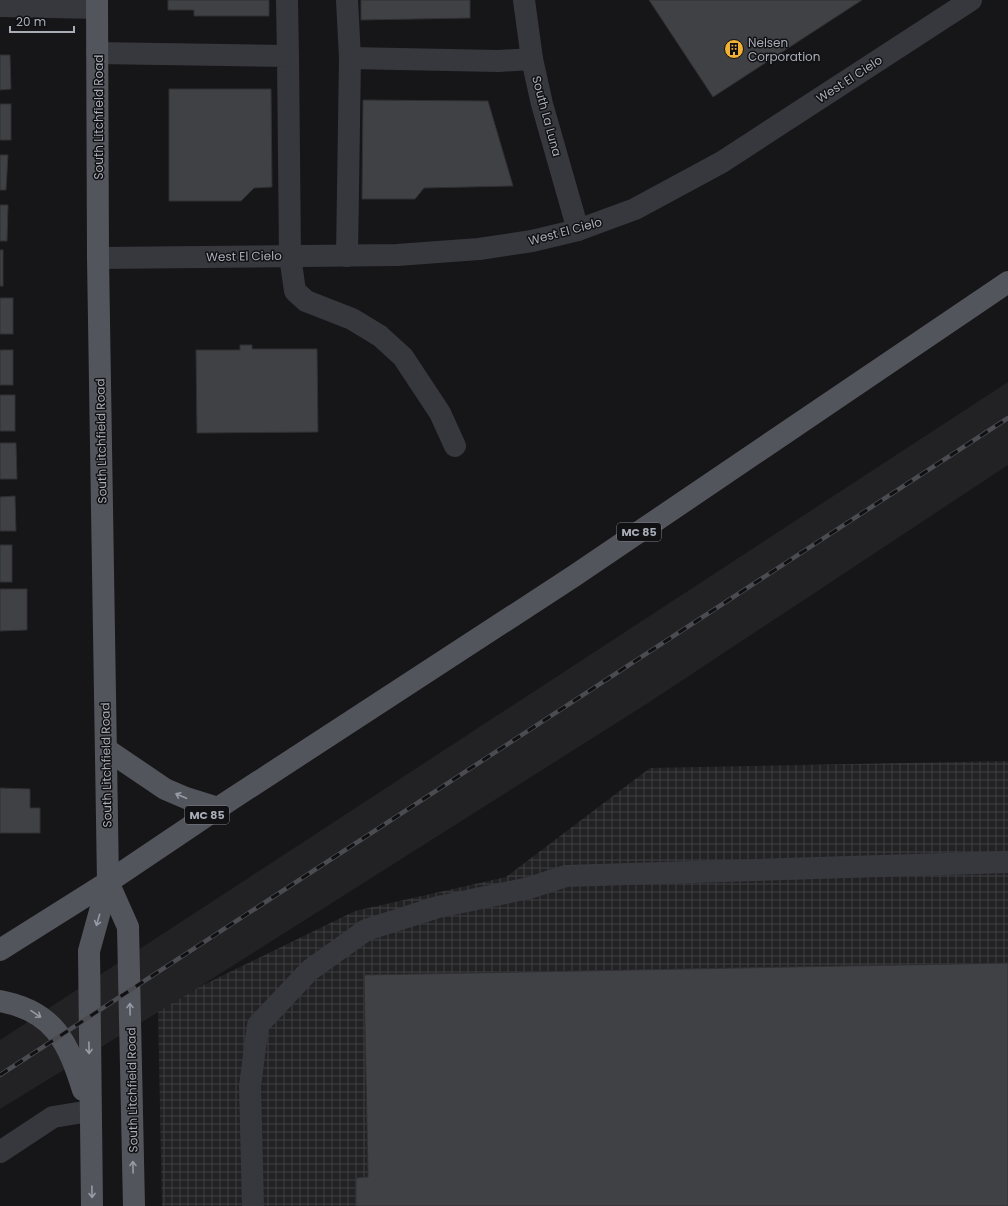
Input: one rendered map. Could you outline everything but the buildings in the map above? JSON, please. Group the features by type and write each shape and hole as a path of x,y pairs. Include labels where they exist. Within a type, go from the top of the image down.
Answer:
{"main road":[{"name":"South Litchfield Road","path":"92,1206 89,951 108,882 98,258 97,4"},
{"name":"MC 85","path":"108,882 218,808 567,580 1008,282"},
{"path":"106,749 165,789 186,798 218,808"},
{"name":"South Litchfield Road","path":"108,882 128,927 134,1206"},
{"path":"0,950 108,882"},
{"path":"0,1001 18,1004 34,1012 61,1036 74,1062 90,1111"}],"street":[{"path":"287,0 290,256 295,291 306,301 352,319 380,336 403,357 440,413 455,446"},
{"path":"347,0 350,58 348,256"},
{"name":"South La Luna","path":"524,0 532,59 542,104 578,230"},
{"name":"West El Cielo","path":"98,258 397,255 480,249 532,241 578,230 635,209 722,162 971,0"},
{"path":"0,6 97,4"},
{"path":"97,52 288,56"},
{"path":"350,58 498,61 532,59"},
{"path":"253,1206 250,1086 258,1025 310,970 366,930 438,907 529,888 566,876 1008,862"},
{"path":"0,1152 54,1117 90,1111"}],"shaded area":[{"path":"1008,382 1008,465 648,703 199,987 0,1109 0,1040"},
{"path":"1008,761 1008,1206 162,1206 158,1012 199,987 355,911 506,877 650,768"}],"railway":[{"path":"0,1075 1008,418"}],"place":[{"name":"Nelsen Corporation","path":"734,49"}]}
